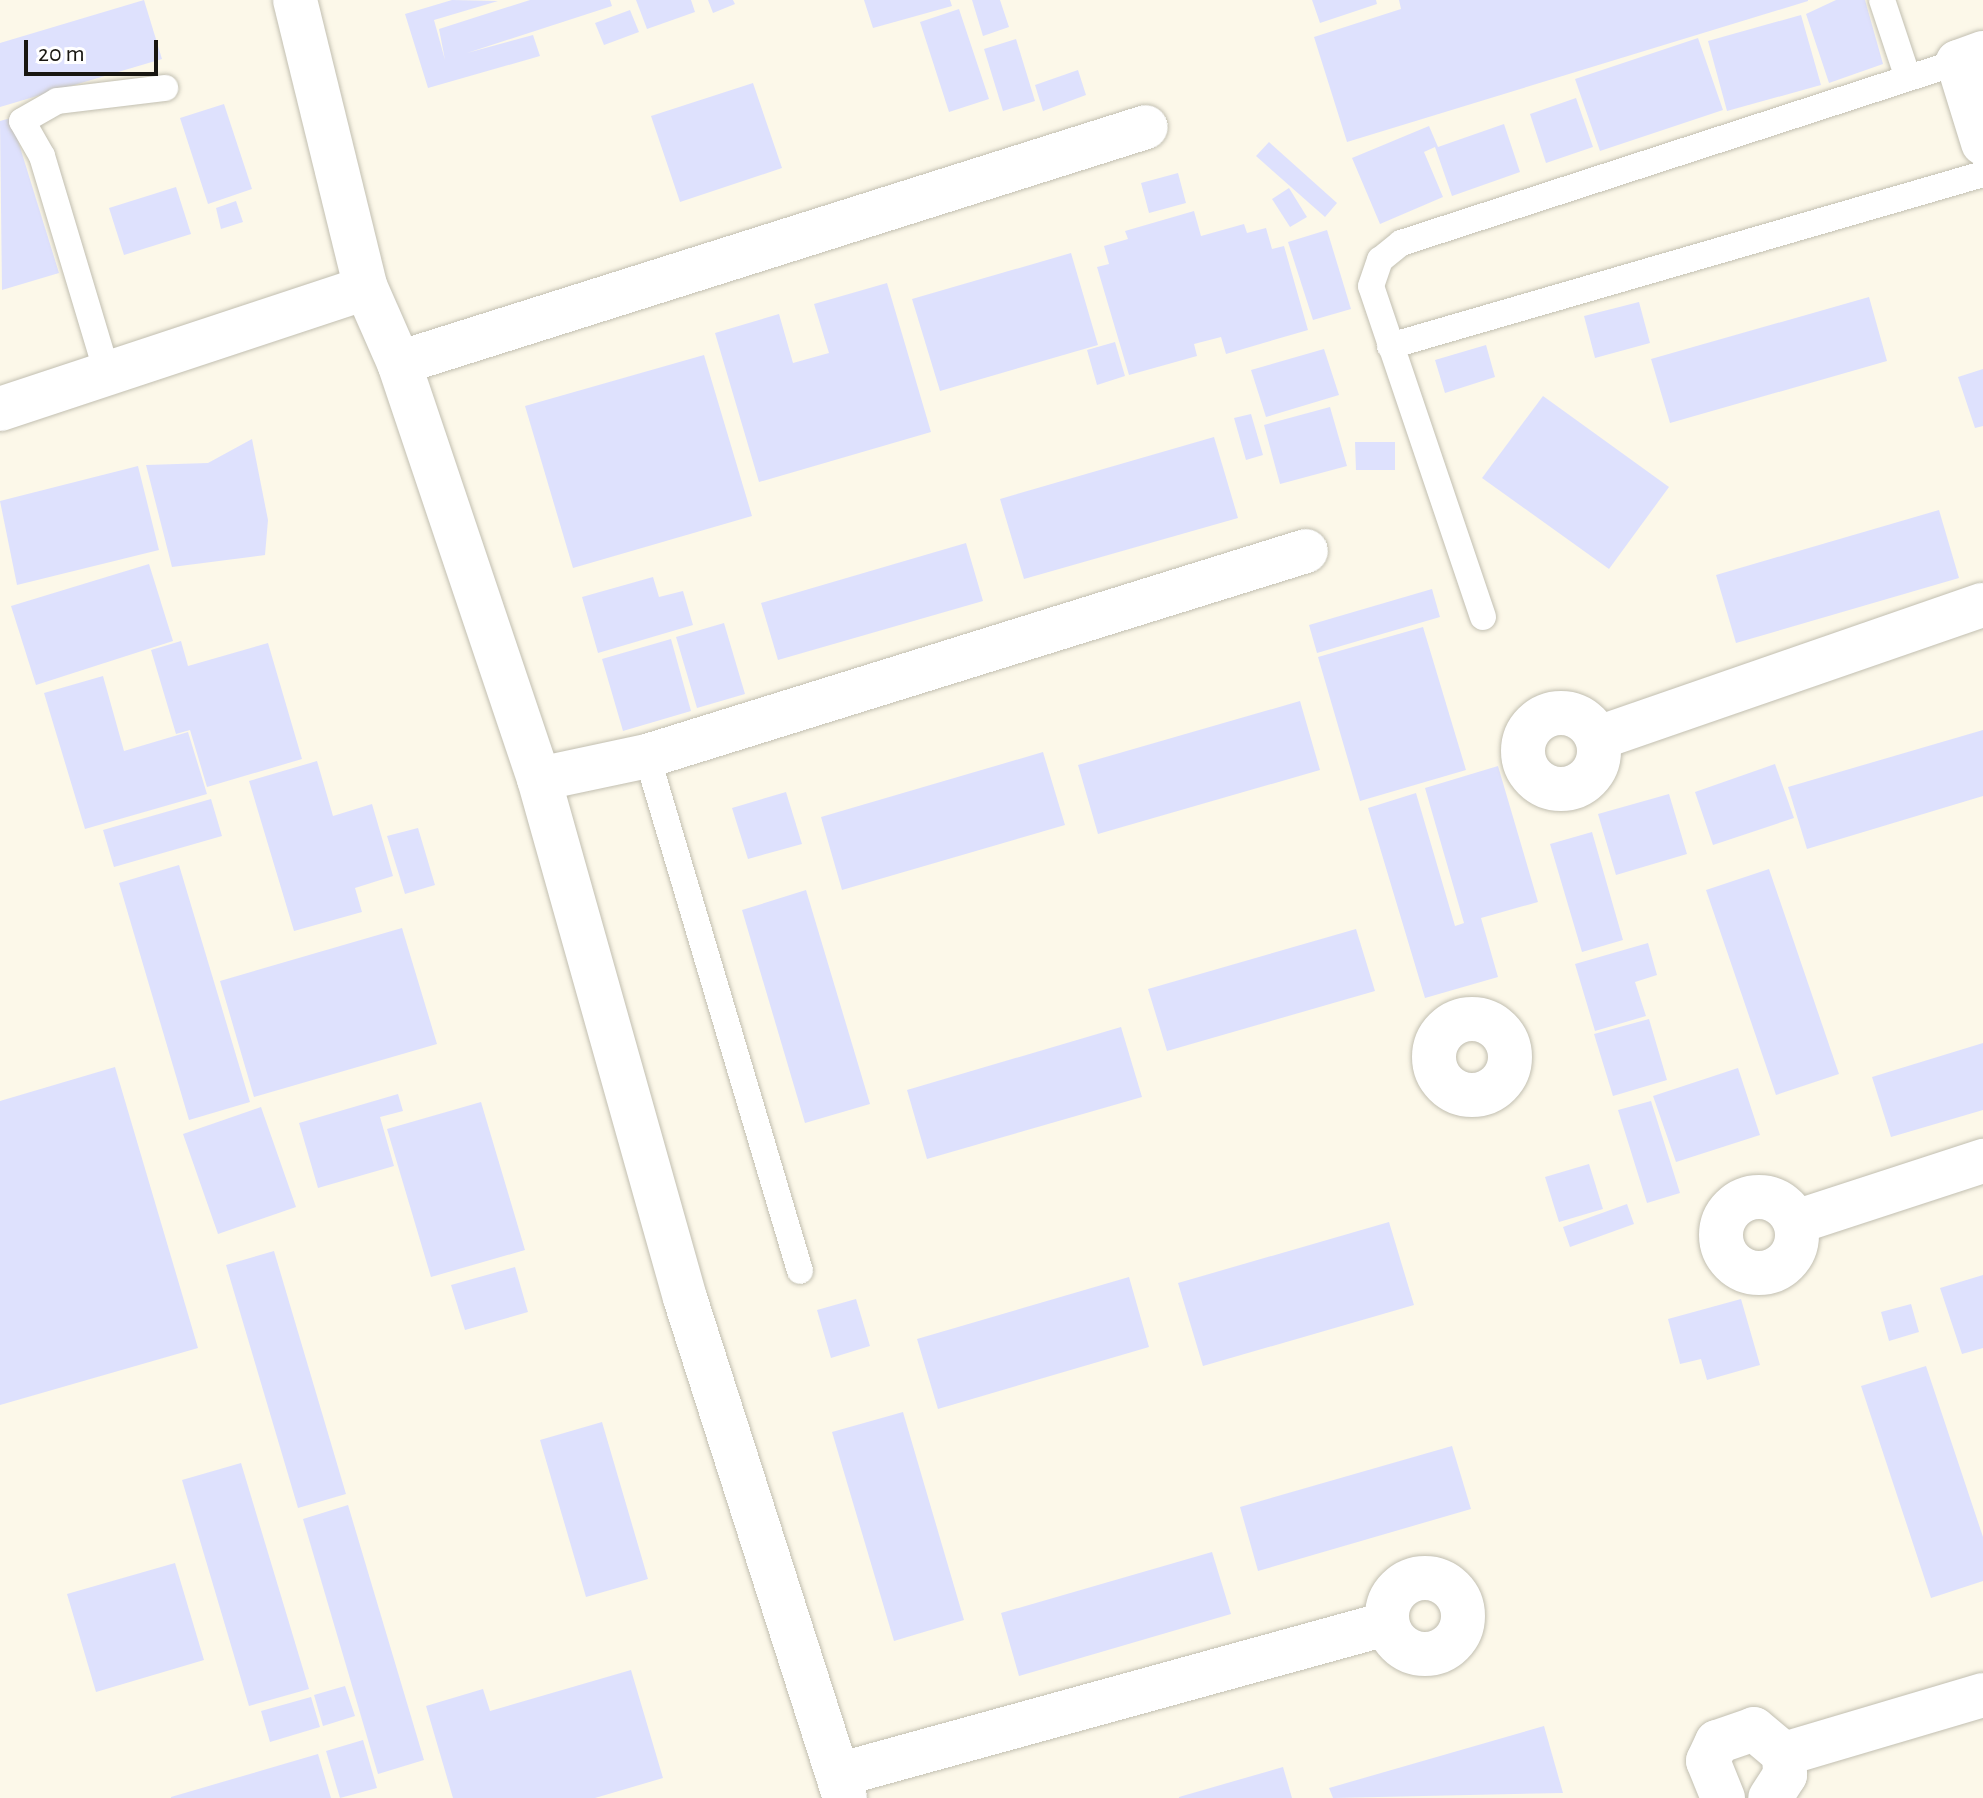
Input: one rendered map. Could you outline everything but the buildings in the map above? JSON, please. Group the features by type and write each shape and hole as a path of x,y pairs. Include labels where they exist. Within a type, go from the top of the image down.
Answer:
{"street":[{"path":"295,0 366,288 399,363 539,779 685,1298 842,1787 1386,1624"},
{"path":"1970,58 1983,143"},
{"path":"399,363 1146,127"},
{"path":"0,409 108,376 366,288"},
{"path":"539,779 647,756 1306,551"},
{"path":"1598,738 1983,605"},
{"path":"1796,1222 1983,1161"},
{"path":"1784,1754 1983,1695"},
{"path":"1723,1798 1709,1771 1717,1742 1754,1729 1784,1754 1785,1775 1770,1798"}],"lane":[{"path":"1882,0 1908,78"},
{"path":"1483,617 1371,286 1380,260 1401,243 1970,58"},
{"path":"108,376 42,156 22,121 57,101 165,88"},
{"path":"1390,346 1983,174"},
{"path":"647,756 800,1271"}]}
